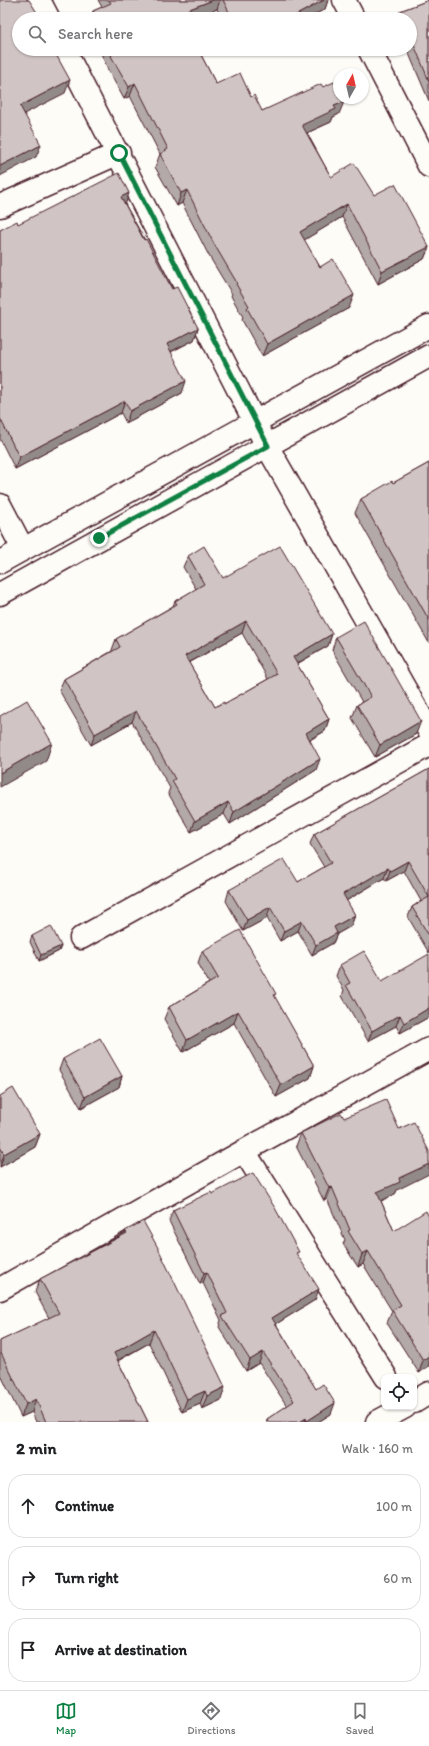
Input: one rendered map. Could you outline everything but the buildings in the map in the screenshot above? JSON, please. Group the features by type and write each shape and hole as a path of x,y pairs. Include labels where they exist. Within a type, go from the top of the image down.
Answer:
{"street":[{"path":"39,0 45,12"},
{"path":"344,0 350,12"},
{"path":"68,56 119,153 268,446 429,731"},
{"path":"373,56 429,166"},
{"path":"0,206 119,153"},
{"path":"0,562 429,326"},
{"path":"0,594 429,356"},
{"path":"0,505 23,549"},
{"path":"81,938 429,745"},
{"path":"0,1289 244,1151 429,1049"},
{"path":"244,1151 384,1374"},
{"path":"417,1400 429,1393"},
{"path":"378,1422 400,1410"},
{"path":"407,1410 414,1422"}],"route":[{"path":"99,538 268,446 119,153"}]}
